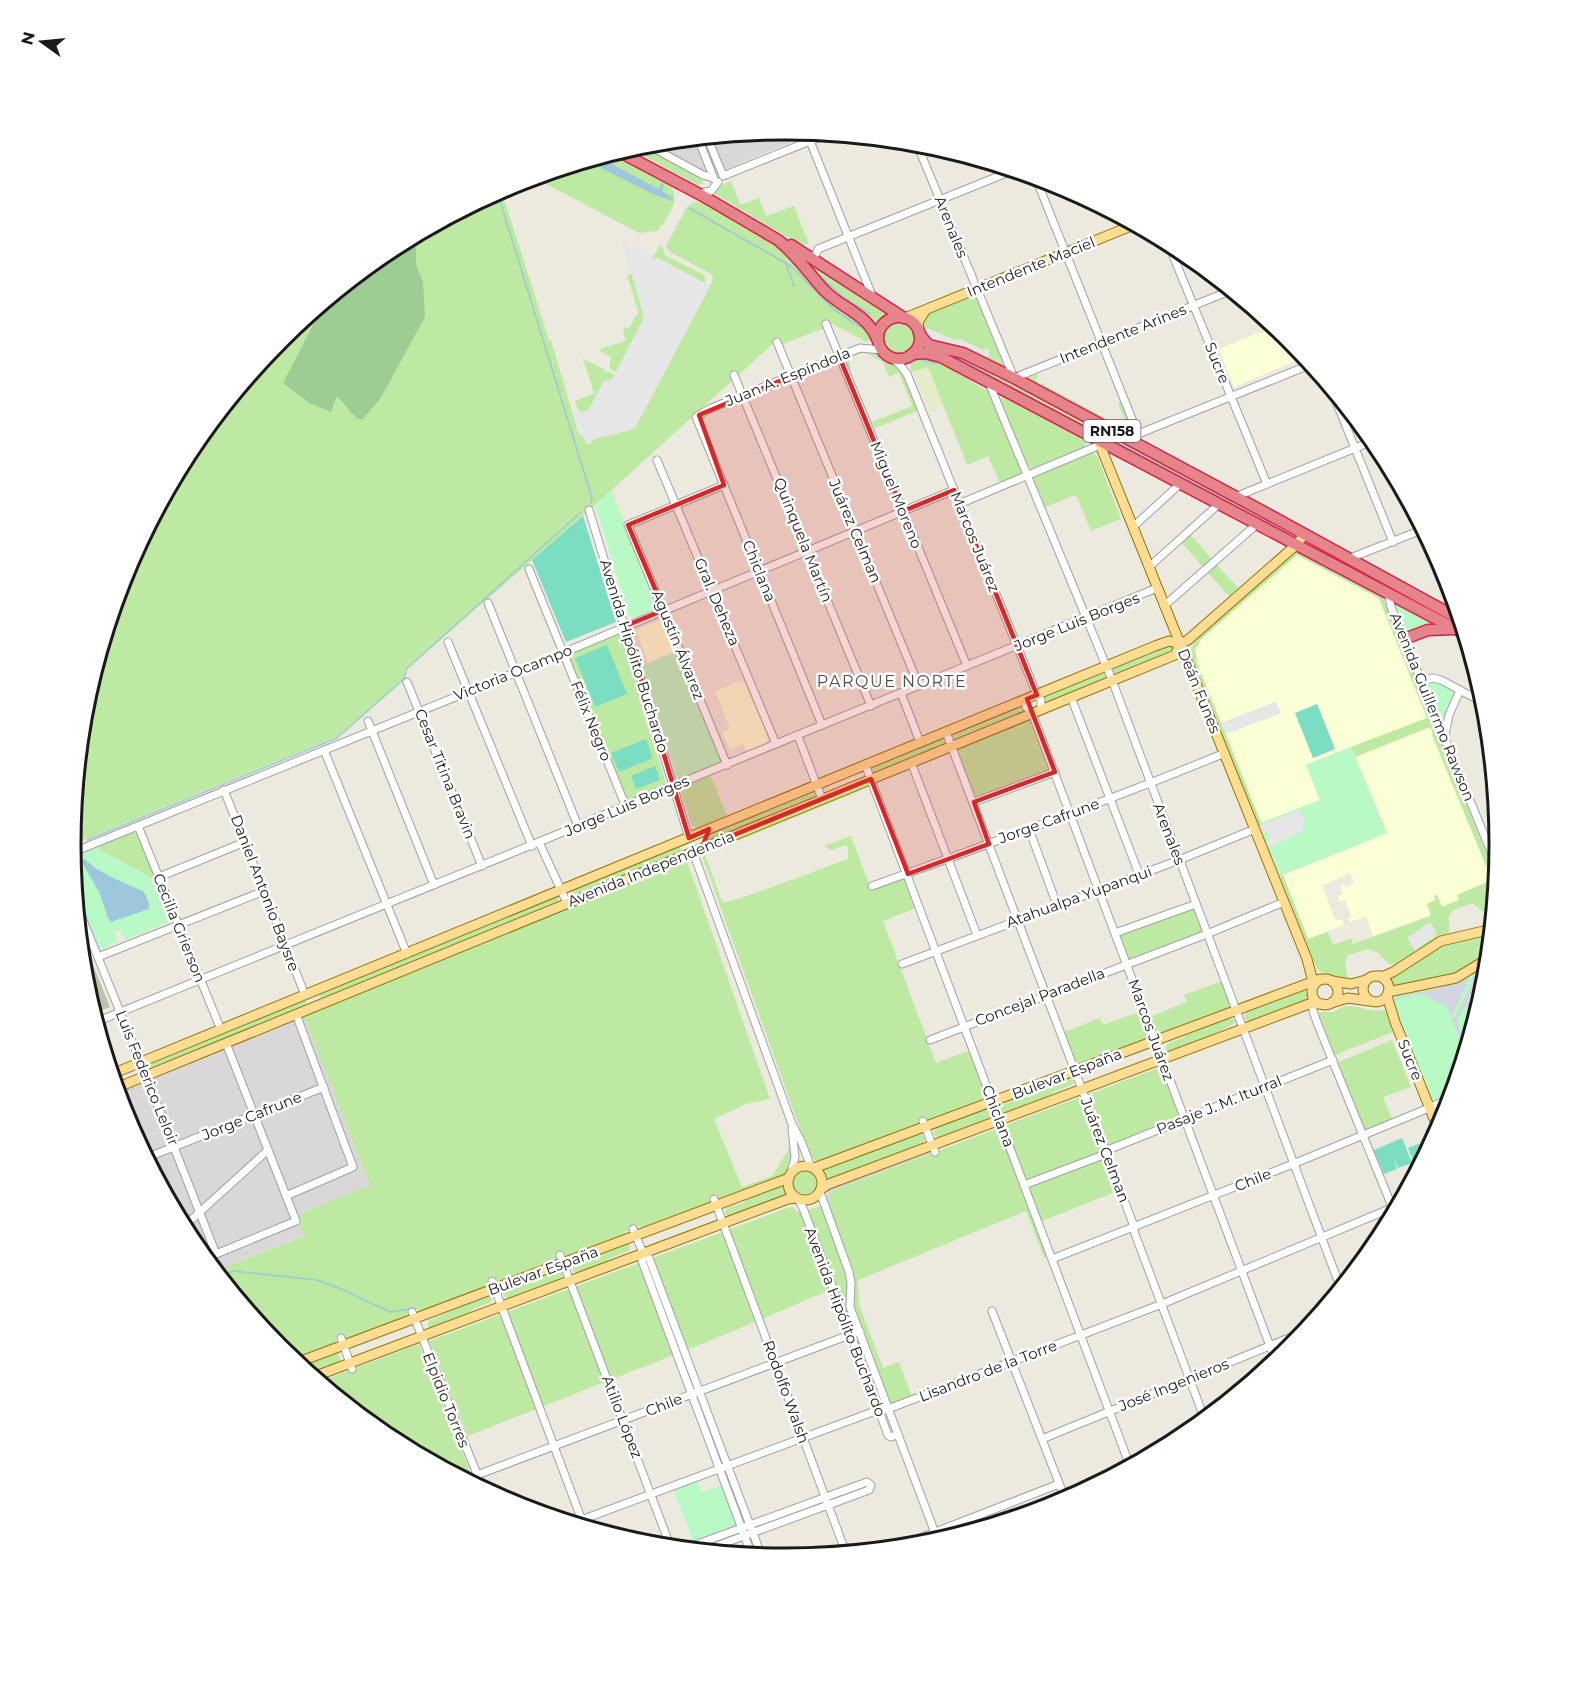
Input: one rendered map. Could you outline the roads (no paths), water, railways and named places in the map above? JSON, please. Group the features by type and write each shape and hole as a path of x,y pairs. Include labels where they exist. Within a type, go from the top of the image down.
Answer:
{"highway":[{"name":"RN158","path":"637,156 704,194"},
{"name":"RN158","path":"631,157 763,224 809,264 912,322 929,345 963,353 1095,422 1134,438 1453,618"},
{"name":"RN158","path":"809,264 829,295 867,322 880,349 902,359 911,355 933,354 1388,594 1453,619"},
{"path":"880,349 880,330 886,321 901,316"},
{"path":"911,355 918,346 919,332"},
{"path":"1404,639 1454,622"}],"main road":[{"name":"Intendente Maciel","path":"901,316 927,309 1127,228"},
{"path":"919,332 919,319 927,309"},
{"name":"Deán Funes","path":"1095,422 1100,443 1164,606 1319,984"},
{"name":"Avenida Independencia","path":"124,1085 1175,655 1180,644 1304,535"},
{"name":"Avenida Independencia","path":"119,1071 1106,666 1169,641 1180,644"},
{"path":"690,837 703,841 695,851 684,848 690,837"},
{"path":"1479,964 1456,978 1388,994 1374,1001 1366,998 1362,991 1366,980 1393,972 1442,941 1484,931"},
{"name":"Deán Funes","path":"1307,959 1315,971 1319,984"},
{"path":"1378,976 1387,982 1388,994"},
{"name":"Bulevar España","path":"813,1168 924,1124 993,1102 1236,1011 1319,984 1351,984 1366,980"},
{"path":"1319,984 1336,986 1336,998 1328,1004 1317,1002 1319,984"},
{"path":"308,994 316,1006"},
{"name":"Sucre","path":"1388,994 1395,1022 1434,1118"},
{"name":"Bulevar España","path":"821,1190 829,1184 934,1149 999,1120 1312,1004 1328,1004 1348,998 1374,1001"},
{"name":"Sucre","path":"1374,1001 1386,1007 1395,1022"},
{"path":"802,1166 813,1168 821,1176 821,1190 816,1197 810,1200 797,1198 789,1188 790,1176 795,1169 802,1166"},
{"name":"Bulevar España","path":"305,1359 342,1342 493,1285 790,1176"},
{"name":"Bulevar España","path":"322,1375 422,1340 572,1284 643,1253 725,1227 788,1199 797,1198"}],"street":[{"path":"659,151 703,175 717,177 810,141 873,298"},
{"path":"709,144 717,177"},
{"path":"701,145 717,177"},
{"name":"Arenales","path":"920,153 1014,378"},
{"path":"809,264 818,249 1003,174"},
{"path":"704,194 717,177"},
{"path":"1040,187 1102,343 1134,438 1304,367"},
{"name":"Sucre","path":"1173,255 1267,484"},
{"name":"Intendente Arines","path":"1014,378 1224,293"},
{"name":"Miguel Moreno","path":"826,324 967,666"},
{"name":"Juárez Celman","path":"777,342 919,686"},
{"name":"Juan A. Espíndola","path":"696,417 705,411 863,347 880,349"},
{"name":"Marcos Juárez","path":"880,349 900,365 907,374 1041,700 1037,711 1054,772 1273,1353"},
{"path":"907,374 907,365 911,355"},
{"name":"Quinquela Martín","path":"734,375 871,706"},
{"name":"Arenales","path":"989,383 1112,680 1338,1281"},
{"path":"1339,409 1393,542"},
{"name":"Chiclana","path":"696,417 822,725"},
{"path":"959,504 1100,443"},
{"path":"1235,497 1365,445"},
{"name":"Gral. Deheza","path":"657,460 776,744"},
{"path":"1133,527 1180,484"},
{"path":"676,505 724,485"},
{"name":"Victoria Ocampo","path":"81,849 517,672 954,490"},
{"path":"1149,567 1219,504"},
{"name":"Agustín Álvarez","path":"676,505 628,525 727,765"},
{"name":"Avenida Hipólito Buchardo","path":"589,510 690,837"},
{"path":"1164,606 1257,524"},
{"path":"1348,559 1417,532"},
{"name":"Félix Negro","path":"529,569 626,807"},
{"name":"Avenida Guillermo Rawson","path":"1382,578 1387,587 1391,607 1490,849"},
{"name":"Jorge Luis Borges","path":"103,1019 532,846 578,825 1157,588"},
{"path":"488,603 578,825"},
{"path":"448,642 532,846"},
{"path":"1421,681 1437,678 1474,697"},
{"name":"Cesar Titina Bravin","path":"407,682 482,866"},
{"path":"1444,737 1449,714 1460,690"},
{"path":"901,693 920,742"},
{"path":"1071,698 1140,874"},
{"name":"Marcos Juárez","path":"1026,700 1026,707 1037,711"},
{"path":"368,721 434,885"},
{"name":"Juárez Celman","path":"946,732 1202,1412"},
{"path":"798,736 822,799"},
{"path":"324,750 407,954"},
{"name":"Jorge Cafrune","path":"872,886 1150,784 1225,753"},
{"path":"911,762 977,935"},
{"name":"Chiclana","path":"865,764 1128,1460"},
{"path":"974,802 1054,772"},
{"name":"Daniel Antonio Baysre","path":"224,790 308,994"},
{"name":"Cecilia Grierson","path":"138,826 221,1030"},
{"path":"1029,829 1057,905"},
{"name":"Atahualpa Yupanqui","path":"902,964 1179,860 1255,829"},
{"path":"159,877 245,842"},
{"path":"539,842 567,903"},
{"path":"695,851 792,1124 813,1168"},
{"path":"98,957 264,891"},
{"name":"Concejal Paradella","path":"930,1040 1207,934 1284,902"},
{"path":"1115,933 1196,904"},
{"name":"Luis Federico Leloir","path":"86,928 216,1254 296,1221 286,1196"},
{"name":"Deán Funes","path":"1319,984 1312,1004 1318,1024 1392,1202"},
{"path":"226,1043 286,1196 352,1168 353,1164 296,1014"},
{"name":"Pasaje J. M. Iturral","path":"1024,1185 1333,1060"},
{"name":"Jorge Cafrune","path":"154,1155 324,1088"},
{"name":"Chile","path":"1052,1259 1363,1136 1441,1102"},
{"path":"790,1176 795,1157 792,1124"},
{"path":"924,1124 934,1149"},
{"path":"191,1220 268,1150"},
{"name":"Avenida Hipólito Buchardo","path":"821,1190 849,1272 850,1307 934,1527 932,1533"},
{"name":"Avenida Hipólito Buchardo","path":"797,1198 803,1208 888,1435 891,1437 898,1434"},
{"name":"Rodolfo Walsh","path":"715,1202 843,1546"},
{"name":"Lisandro de la Torre","path":"590,1520 651,1494 803,1438 877,1406 888,1409 1012,1362 1385,1213"},
{"path":"635,1233 643,1253 649,1258 759,1547"},
{"path":"643,1253 642,1261 749,1547"},
{"name":"Atilio López","path":"562,1259 667,1538"},
{"path":"493,1285 581,1517"},
{"path":"992,1311 1062,1492"},
{"name":"Elpidio Torres","path":"413,1316 477,1476"},
{"name":"Chile","path":"477,1476 860,1331"},
{"name":"José Ingenieros","path":"1042,1439 1287,1339"},
{"path":"342,1342 351,1366"},
{"path":"704,1543 752,1529 827,1501 867,1482 871,1485 869,1490 827,1501"},
{"path":"944,1530 1059,1484"},
{"path":"717,1545 743,1532"}],"water":[{"path":"609,162 658,189 662,183 664,185 662,191 673,198 672,201 657,196 597,166"},
{"path":"85,859 104,873 143,891 148,900 149,909 111,922 100,894 82,861"}],"waterway":[{"path":"500,200 592,498 591,503"},
{"path":"689,208 786,263 833,309 867,331"},
{"path":"786,264 794,286"},
{"path":"824,280 843,297 870,314"},
{"path":"952,355 1086,428"},
{"path":"914,361 920,359 938,363"},
{"path":"1109,438 1287,533"},
{"path":"87,840 337,738 404,679 407,668 581,512"},
{"path":"1311,546 1375,580"},
{"path":"227,1273 234,1271 317,1280 390,1312 415,1308"}],"district":[{"name":"PARQUE NORTE","path":"892,681"}]}
